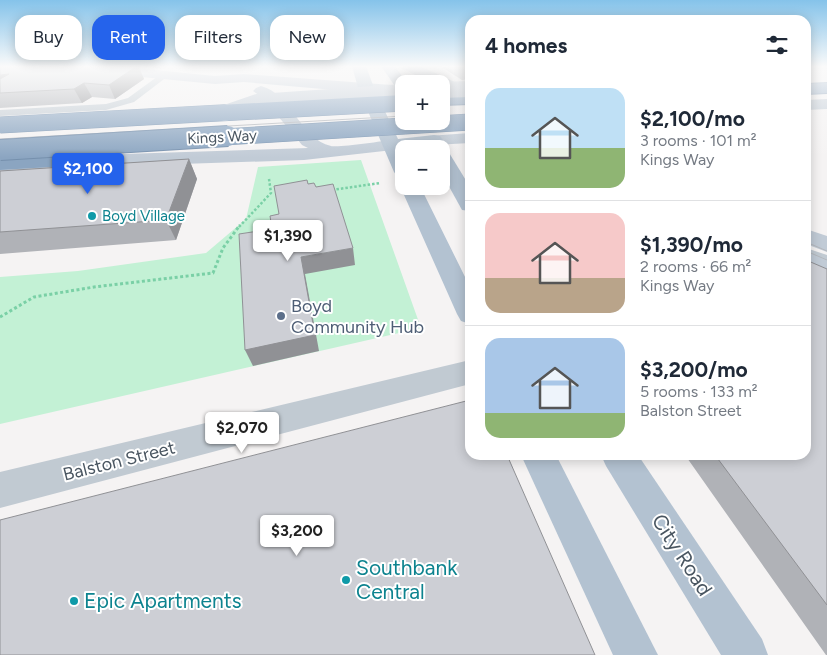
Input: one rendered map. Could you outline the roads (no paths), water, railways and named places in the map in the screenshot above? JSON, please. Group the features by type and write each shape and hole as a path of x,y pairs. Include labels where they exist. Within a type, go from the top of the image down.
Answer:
{"highway":[{"path":"450,99 465,98"},
{"name":"Kings Way","path":"0,125 395,104"},
{"name":"Kings Way","path":"450,122 465,123"},
{"name":"Kings Way","path":"0,150 395,125"},
{"path":"0,164 61,162"}],"main road":[{"path":"370,97 395,152"},
{"path":"450,169 465,196"},
{"path":"414,195 465,303"},
{"path":"540,460 636,655"},
{"name":"City Road","path":"621,460 746,655"}],"street":[{"path":"270,97 308,141 330,152"},
{"name":"Kings Way","path":"225,114 256,102 329,97"},
{"path":"811,101 827,104"},
{"path":"450,144 465,140"},
{"name":"Kings Way","path":"0,171 61,162 330,152 392,145"},
{"path":"811,238 827,244"},
{"path":"811,262 827,269"},
{"name":"Balston Street","path":"0,490 465,373"}],"lane":[{"path":"0,113 96,109 136,97"},
{"path":"811,100 827,98"},
{"path":"380,119 395,120"},
{"path":"811,243 827,250"},
{"path":"811,254 827,260"}],"tram line":[{"path":"450,116 465,117"},
{"path":"0,139 395,117"},
{"path":"811,244 827,251"},
{"path":"811,253 827,260"}],"place":[{"name":"Boyd Village","path":"92,216"},
{"name":"Boyd Community Hub","path":"281,316"},
{"name":"Southbank Central","path":"346,580"},
{"name":"Epic Apartments","path":"74,601"}]}
